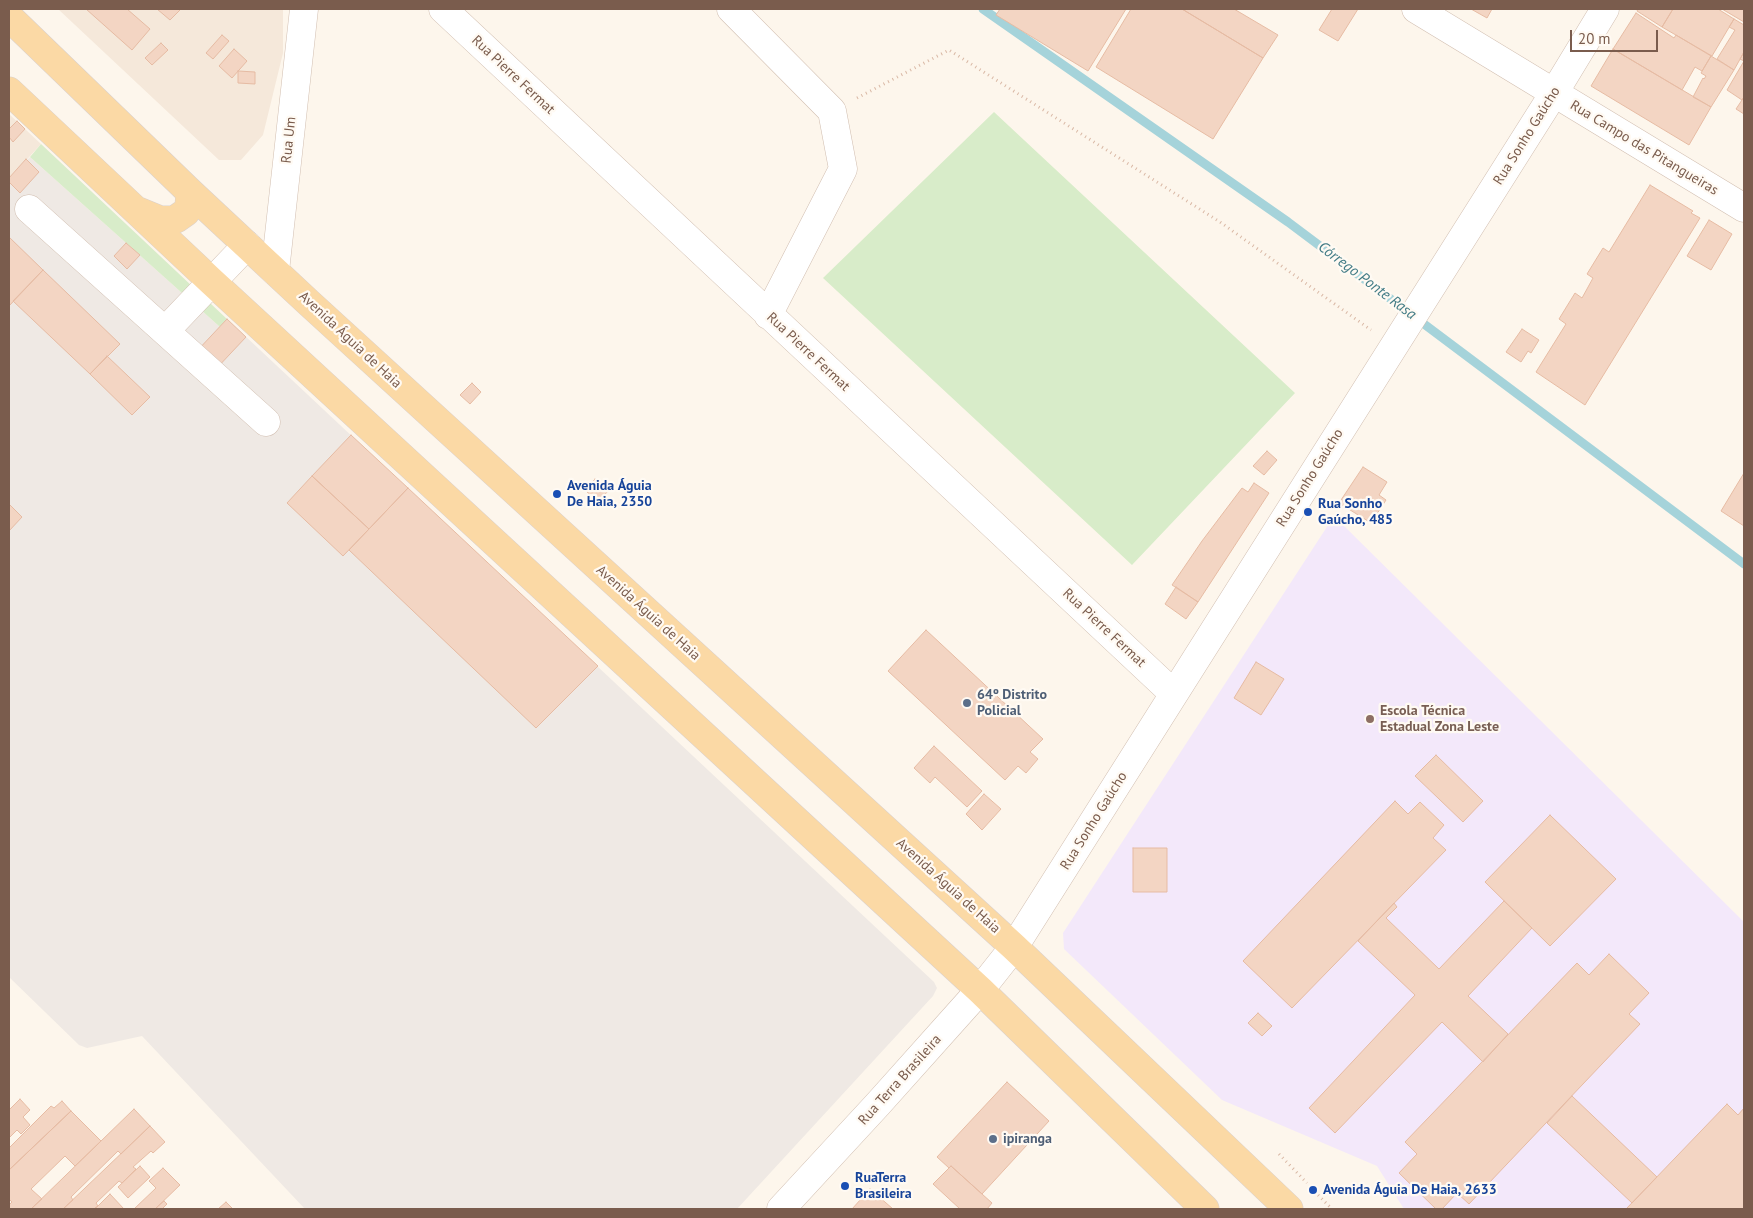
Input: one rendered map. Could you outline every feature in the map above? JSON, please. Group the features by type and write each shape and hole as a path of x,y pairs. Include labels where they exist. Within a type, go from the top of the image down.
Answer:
{"main road":[{"name":"Avenida Águia de Haia","path":"9,17 190,192 1014,947 1289,1209"},
{"path":"9,91 134,210 980,990 1205,1209"},
{"path":"134,210 160,220 176,219 186,212 189,207 190,192"}],"street":[{"name":"Rua Um","path":"275,271 304,9"},
{"name":"Rua Pierre Fermat","path":"443,9 1174,694"},
{"path":"731,9 832,111 843,169 768,315"},
{"name":"Rua Campo das Pitangueiras","path":"1416,9 1744,208"},
{"name":"Rua Sonho Gaúcho","path":"1014,947 1554,93 1605,9"},
{"path":"28,209 266,422"},
{"path":"165,331 246,244"},
{"name":"Rua Terra Brasileira","path":"781,1209 850,1136 980,990 1014,947"}],"path":[{"path":"832,111 949,50 1220,222 1372,331"}],"shaded area":[{"path":"58,9 283,9 283,53 263,135 241,160 219,160"},
{"path":"9,114 41,144 9,179"},
{"path":"30,157 220,327 227,319 934,982 937,988 933,996 737,1209 305,1209 142,1036 87,1048 79,1045 9,977 9,178"},
{"name":"Escola Técnica Estadual Zona Leste","path":"1334,516 1744,922 1744,1209 1404,1209 1377,1166 1222,1100 1064,949 1063,933"}],"green space":[{"path":"994,112 1295,393 1132,565 823,278"},
{"path":"41,144 227,319 220,327 30,157"}],"building":[{"path":"86,9 127,9 150,29 132,50"},
{"path":"157,9 181,9 170,20"},
{"path":"1000,9 1126,9 1088,71 996,15"},
{"path":"1131,9 1182,9 1263,58 1213,139 1096,67"},
{"path":"1182,9 1234,9 1278,35 1263,58"},
{"path":"1332,9 1358,9 1338,41 1319,30"},
{"path":"1471,9 1492,9 1487,18"},
{"path":"1638,9 1673,9 1662,27 1637,11"},
{"path":"1673,9 1718,9 1734,19 1712,56 1662,27"},
{"path":"1722,9 1744,9 1744,22"},
{"path":"1636,13 1674,38 1676,35 1711,56 1702,71 1695,67 1682,90 1613,49"},
{"path":"1734,19 1744,25 1744,52 1734,70 1717,59 1735,30 1729,27"},
{"path":"222,35 229,41 213,59 206,53"},
{"path":"161,43 168,50 152,65 145,58"},
{"path":"234,49 247,61 232,78 219,66"},
{"path":"1613,49 1711,107 1689,145 1591,86"},
{"path":"1744,52 1744,61 1740,59"},
{"path":"1711,56 1734,70 1711,107 1693,97 1706,76 1701,73"},
{"path":"1744,61 1744,97 1742,100 1727,90"},
{"path":"238,71 255,72 255,84 238,83"},
{"path":"1744,97 1744,114 1736,109"},
{"path":"17,121 25,129 13,142 9,137 9,129"},
{"path":"26,159 39,172 20,193 9,182 9,178"},
{"path":"1650,185 1693,211 1691,213 1700,218 1585,405 1536,372 1566,324 1559,319 1575,293 1582,298 1593,278 1587,274 1603,248 1609,252"},
{"path":"1709,220 1732,234 1711,270 1687,256"},
{"path":"9,237 43,270 9,306"},
{"path":"126,243 140,255 127,269 114,256"},
{"path":"43,270 120,344 90,374 13,301"},
{"path":"227,319 246,337 215,370 196,352"},
{"path":"1522,329 1539,340 1531,353 1528,351 1521,362 1506,352"},
{"path":"107,356 150,397 132,415 90,374"},
{"path":"472,383 481,392 470,404 460,395"},
{"path":"351,435 408,488 369,529 312,476"},
{"path":"1267,451 1277,460 1264,475 1253,466"},
{"path":"1363,467 1387,482 1379,495 1386,500 1371,523 1339,503"},
{"path":"1744,473 1744,526 1721,511"},
{"path":"312,476 369,529 343,556 287,503"},
{"path":"595,479 608,491 598,502 585,490"},
{"path":"1254,483 1269,493 1198,602 1172,585 1242,488 1248,492"},
{"path":"408,488 598,666 536,728 349,550"},
{"path":"9,504 22,517 9,531"},
{"path":"1176,587 1198,602 1186,619 1165,604"},
{"path":"926,630 1043,739 1030,752 1038,759 1026,773 1018,766 1005,780 888,671"},
{"path":"1256,662 1284,679 1261,715 1234,698"},
{"path":"934,746 982,791 967,807 935,777 930,783 914,768"},
{"path":"1436,755 1483,801 1463,822 1415,776"},
{"path":"984,794 1001,809 982,830 966,814"},
{"path":"1395,801 1408,814 1420,802 1444,825 1433,838 1446,850 1292,1008 1243,961"},
{"path":"1550,815 1616,879 1550,946 1485,882"},
{"path":"1133,848 1167,848 1167,892 1133,892"},
{"path":"1504,901 1532,928 1468,996 1508,1034 1483,1062 1442,1022 1335,1133 1309,1108 1415,995 1358,941 1394,903 1397,907 1386,918 1439,969"},
{"path":"1609,954 1649,993 1629,1014 1640,1024 1469,1204 1457,1193 1442,1209 1436,1209 1399,1173 1417,1154 1405,1142 1577,963 1589,975"},
{"path":"1258,1013 1272,1026 1262,1036 1248,1023"},
{"name":"ipiranga","path":"1007,1082 1049,1121 982,1194 951,1166 949,1168 937,1157"},
{"path":"1572,1096 1657,1177 1632,1203 1547,1123"},
{"path":"20,1099 30,1110 23,1117 30,1125 21,1134 17,1130 9,1138 9,1110"},
{"path":"62,1101 71,1111 9,1170 9,1148 51,1106 54,1108"},
{"path":"1727,1104 1738,1115 1744,1108 1744,1209 1626,1209"},
{"path":"134,1109 150,1126 121,1154 118,1151 71,1197 73,1200 63,1209 31,1209"},
{"path":"71,1111 101,1141 75,1166 65,1156 31,1189 42,1199 31,1209 9,1209 9,1205 12,1202 9,1199 9,1170"},
{"path":"150,1126 165,1142 153,1153 151,1151 133,1167 136,1169 122,1183 119,1181 96,1203 98,1206 94,1209 63,1209"},
{"path":"140,1166 150,1177 128,1198 118,1187"},
{"path":"951,1166 992,1203 987,1209 960,1209 933,1184"},
{"path":"163,1168 180,1185 155,1209 134,1209 156,1188 149,1181"},
{"path":"870,1189 893,1209 852,1209"},
{"path":"110,1194 124,1209 94,1209 98,1206"},
{"path":"164,1201 167,1204 162,1209 155,1209"},
{"path":"226,1202 233,1209 218,1209"}],"waterway":[{"name":"Córrego Ponte Rasa","path":"983,9 1288,222 1744,564"}],"place":[{"name":"Avenida Águia De Haia, 2350","path":"557,494"},
{"name":"Rua Sonho Gaúcho, 485","path":"1308,512"},
{"name":"64º Distrito Policial","path":"967,703"},
{"name":"Escola Técnica Estadual Zona Leste","path":"1370,719"},
{"name":"ipiranga","path":"993,1139"},
{"name":"RuaTerra Brasileira","path":"845,1186"},
{"name":"Avenida Águia De Haia, 2633","path":"1313,1190"}]}
